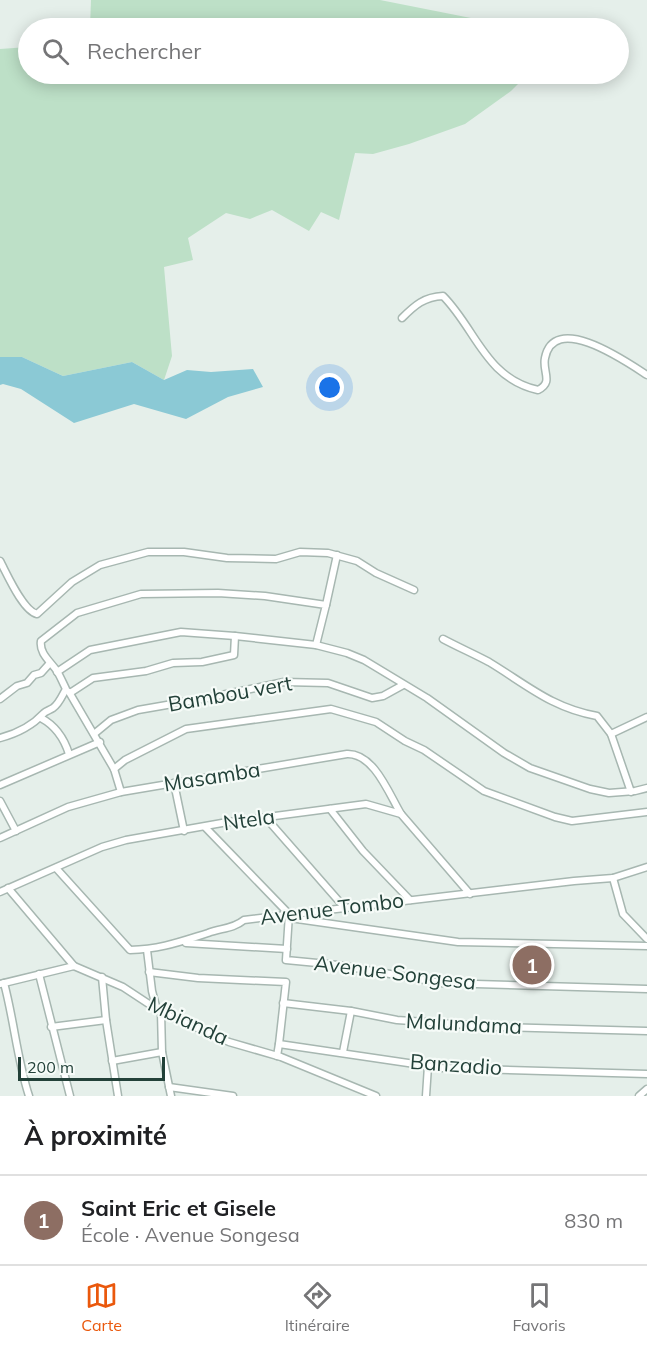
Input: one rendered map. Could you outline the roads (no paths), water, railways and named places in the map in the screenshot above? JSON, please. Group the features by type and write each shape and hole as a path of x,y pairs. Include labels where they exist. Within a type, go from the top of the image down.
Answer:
{"street":[{"path":"402,318 417,303 429,297 443,296 452,305 482,353 506,376 529,388 538,390 544,387 548,380 544,360 548,349 555,342 575,338 609,350 647,375"},
{"path":"0,561 23,602 32,613 37,614 72,582 100,566 148,552 184,552 227,558 276,559 300,552 337,555 357,561 376,573 414,590"},
{"path":"316,645 337,555"},
{"path":"121,792 114,769 100,742 41,650 41,641 77,613 141,594 219,593 265,596 326,605"},
{"path":"57,672 90,650 181,632 316,645 356,656 427,698 521,764 591,789 609,793 631,792 647,788"},
{"path":"0,738 25,730 56,705 68,691 93,678 146,671 173,663 202,662 234,656 236,636"},
{"path":"443,639 488,662 550,701 575,712 597,716 611,734 631,792"},
{"path":"0,699 17,686 27,683 34,675 41,673 50,663"},
{"name":"Bambou vert","path":"94,734 111,720 138,710 284,682 328,682 378,698 403,685"},
{"path":"114,769 125,760 186,729 331,709 376,722 424,750 484,791 555,817 572,821 647,812"},
{"path":"611,734 632,722 647,717"},
{"path":"41,718 59,732 66,743 69,754"},
{"path":"0,785 100,742"},
{"name":"Masamba","path":"0,838 78,803 121,792 354,754 366,760 374,768 401,814"},
{"path":"174,783 184,831"},
{"path":"0,801 16,831"},
{"name":"Ntela","path":"0,892 102,847 126,840 205,826 366,804 401,814"},
{"path":"330,808 363,851 410,900"},
{"path":"401,814 470,894"},
{"path":"266,818 344,907"},
{"path":"205,826 289,916 458,942 647,946"},
{"name":"Avenue Tombo","path":"147,950 237,926 244,920 574,880 613,878 647,867"},
{"path":"56,868 130,950 147,950 159,1011 162,1052 171,1096"},
{"path":"613,878 623,914 647,939"},
{"path":"8,888 74,966 2,983 29,1096"},
{"path":"183,942 287,949 289,916"},
{"name":"Avenue Songesa","path":"287,949 286,960 338,965 442,983 647,989"},
{"name":"Mbianda","path":"74,966 123,987 159,1011 229,1042 277,1056 376,1096"},
{"path":"150,972 198,978 286,982 277,1056"},
{"path":"39,974 70,1096"},
{"path":"102,978 118,1096"},
{"name":"Malundama","path":"283,1003 351,1011 397,1020 647,1031"},
{"path":"343,1052 351,1011"},
{"path":"51,1027 106,1020"},
{"name":"Banzadio","path":"279,1044 442,1068 647,1074"},
{"path":"112,1061 162,1052"},
{"path":"426,1096 428,1066"},
{"path":"169,1087 233,1096"},
{"path":"639,1096 647,1089"}],"water":[{"path":"0,357 22,357 63,376 132,362 164,380 187,370 211,372 253,369 263,387 228,397 186,419 134,404 74,423 21,389 0,385"}],"place":[{"name":"Saint Eric et Gisele","path":"532,965"}]}
